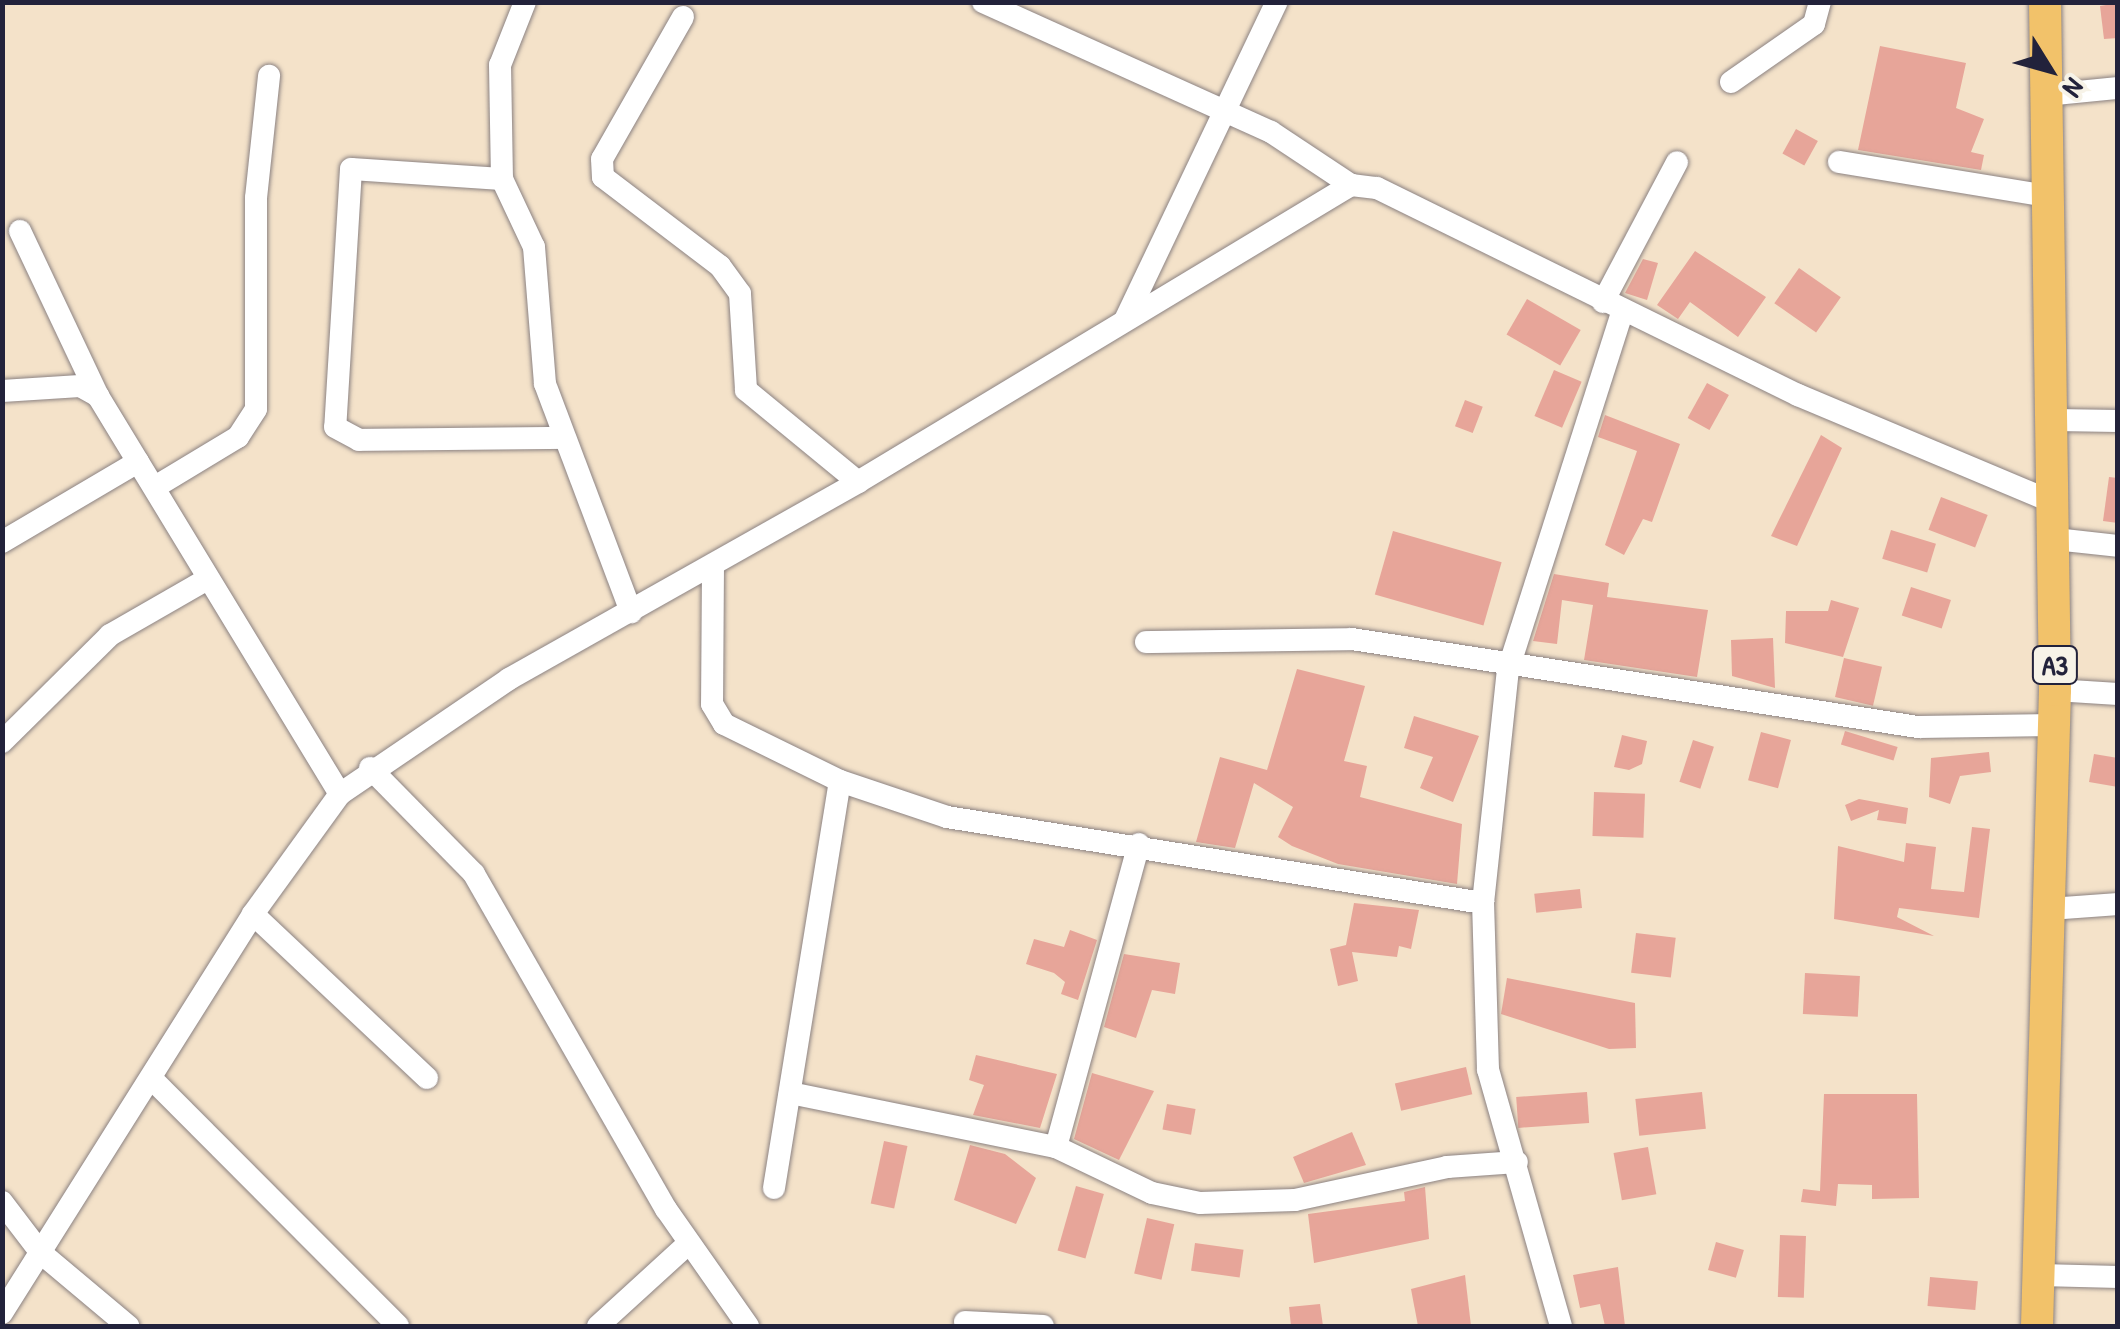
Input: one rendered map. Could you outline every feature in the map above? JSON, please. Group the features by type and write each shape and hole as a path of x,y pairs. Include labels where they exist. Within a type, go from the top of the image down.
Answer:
{"highway":[{"name":"A3","path":"2037,4 2046,95 2056,503 2050,909 2037,1326"}],"street":[{"path":"524,2 500,65 502,179 534,247 545,384 562,438 631,612"},
{"path":"983,2 1229,112 1351,185 1377,188 1612,307 2056,503"},
{"path":"1125,320 1229,112 1276,2"},
{"path":"1731,82 1814,24 1820,2"},
{"path":"683,17 602,159 603,177 720,266 740,294 746,390 858,482"},
{"path":"155,486 238,436 256,408 256,198 269,76"},
{"path":"2046,95 2118,88"},
{"path":"1561,1326 1485,1054 1484,904 1508,670 1612,307 1677,162"},
{"path":"1839,162 2046,196"},
{"path":"502,179 351,169 336,428 359,440 562,438"},
{"path":"2,1314 153,1080 253,914 340,794 370,768 858,482 1351,185"},
{"path":"20,231 98,396 155,486 204,580 340,794"},
{"path":"2,391 80,386 98,396"},
{"path":"2055,420 2118,421"},
{"path":"2,542 138,462"},
{"path":"2055,539 2118,546"},
{"path":"713,566 712,704 724,724 840,782 947,817 1139,844 1484,904"},
{"path":"2,742 110,635 204,580"},
{"path":"1146,642 1352,638 1508,670 1918,727 2054,725"},
{"path":"2055,690 2118,694"},
{"path":"370,768 474,874 689,1243 748,1326"},
{"path":"774,1188 840,782"},
{"path":"1056,1147 1139,844"},
{"path":"2050,909 2118,904"},
{"path":"253,914 427,1078"},
{"path":"153,1080 398,1326"},
{"path":"790,1093 1056,1147 1152,1194 1200,1203 1295,1200 1446,1167 1517,1162"},
{"path":"2,1202 41,1253 128,1326"},
{"path":"598,1326 689,1243"},
{"path":"2041,1275 2118,1278"},
{"path":"966,1322 1043,1326"}],"building":[{"path":"2118,3 2118,38 2104,39 2100,6"},
{"path":"1880,46 1966,63 1956,108 1984,119 1971,152 1984,155 1981,170 1858,150"},
{"path":"1796,129 1818,141 1804,166 1782,153"},
{"path":"1695,251 1766,297 1738,337 1690,302 1678,319 1657,305"},
{"path":"1643,259 1658,263 1647,300 1625,293"},
{"path":"1799,268 1841,297 1816,332 1774,303"},
{"path":"1527,299 1581,330 1560,366 1506,335"},
{"path":"1554,370 1582,382 1562,428 1534,416"},
{"path":"1707,383 1729,395 1709,430 1688,418"},
{"path":"1465,400 1483,407 1473,433 1455,426"},
{"path":"1605,415 1680,444 1652,522 1643,519 1624,555 1605,545 1637,451 1598,437"},
{"path":"1821,435 1842,448 1797,546 1771,536"},
{"path":"2109,477 2118,478 2118,523 2103,521"},
{"path":"1941,497 1988,515 1975,548 1928,530"},
{"path":"1891,530 1936,544 1927,572 1882,559"},
{"path":"1393,531 1502,562 1483,626 1375,594"},
{"path":"1554,574 1609,583 1607,597 1708,610 1697,677 1584,660 1593,605 1562,600 1557,644 1533,641"},
{"path":"1911,587 1951,600 1942,629 1902,616"},
{"path":"1831,600 1859,608 1843,657 1785,643 1786,611 1828,611"},
{"path":"1773,638 1775,688 1732,676 1731,640"},
{"path":"1844,658 1882,667 1873,706 1835,697"},
{"path":"1297,669 1365,686 1344,761 1367,766 1360,797 1462,824 1457,884 1338,864 1292,846 1278,837 1293,807 1254,783 1235,848 1196,842 1220,757 1267,770"},
{"path":"1414,716 1479,736 1453,802 1420,788 1433,757 1404,748"},
{"path":"1845,731 1898,747 1894,760 1841,744"},
{"path":"1761,732 1791,740 1778,788 1748,780"},
{"path":"1622,735 1647,741 1642,764 1629,770 1614,767"},
{"path":"1693,740 1714,747 1700,789 1679,782"},
{"path":"1989,752 1991,772 1960,776 1950,804 1929,797 1931,758"},
{"path":"2094,754 2118,758 2118,787 2089,782"},
{"path":"1594,792 1645,794 1643,838 1592,836"},
{"path":"1859,799 1908,808 1906,824 1877,820 1879,810 1851,821 1845,805"},
{"path":"1972,827 1990,829 1979,918 1899,908 1897,917 1934,936 1834,919 1838,846 1904,862 1906,843 1936,847 1931,889 1964,892"},
{"path":"1580,889 1582,908 1536,913 1534,894"},
{"path":"1354,903 1419,910 1411,949 1399,946 1397,957 1352,952 1358,981 1338,986 1330,949 1346,945"},
{"path":"1070,930 1097,940 1078,1000 1061,994 1065,982 1054,973 1026,964 1034,939 1064,947"},
{"path":"1636,933 1676,938 1671,978 1631,973"},
{"path":"1124,954 1180,963 1175,994 1152,990 1136,1038 1104,1027"},
{"path":"1805,973 1860,976 1858,1017 1803,1014"},
{"path":"1507,978 1635,1003 1636,1048 1609,1049 1501,1014"},
{"path":"976,1055 1057,1074 1040,1128 973,1115 984,1085 969,1080"},
{"path":"1466,1067 1472,1094 1401,1111 1395,1083"},
{"path":"1092,1073 1154,1091 1119,1160 1074,1139"},
{"path":"1587,1092 1589,1123 1518,1128 1516,1097"},
{"path":"1702,1092 1706,1129 1639,1136 1635,1099"},
{"path":"1824,1094 1917,1094 1919,1198 1872,1199 1872,1185 1838,1184 1836,1206 1801,1202 1803,1189 1820,1191"},
{"path":"1167,1104 1196,1109 1191,1135 1162,1130"},
{"path":"1352,1132 1366,1165 1304,1183 1293,1157"},
{"path":"884,1141 907,1146 894,1209 871,1204"},
{"path":"970,1145 1005,1154 1036,1178 1016,1224 954,1200"},
{"path":"1648,1147 1656,1194 1622,1200 1614,1153"},
{"path":"1076,1186 1104,1194 1085,1258 1058,1250"},
{"path":"1425,1187 1429,1239 1314,1263 1308,1214 1405,1201 1404,1192"},
{"path":"1147,1218 1174,1224 1161,1280 1134,1274"},
{"path":"1780,1235 1806,1236 1804,1298 1778,1297"},
{"path":"1716,1242 1744,1250 1736,1278 1708,1270"},
{"path":"1195,1243 1244,1250 1240,1278 1191,1271"},
{"path":"1618,1267 1625,1326 1605,1326 1600,1304 1580,1308 1573,1275"},
{"path":"1465,1275 1471,1326 1418,1326 1411,1289"},
{"path":"1930,1277 1978,1281 1975,1310 1927,1306"},
{"path":"1320,1304 1323,1326 1291,1326 1289,1307"}]}
